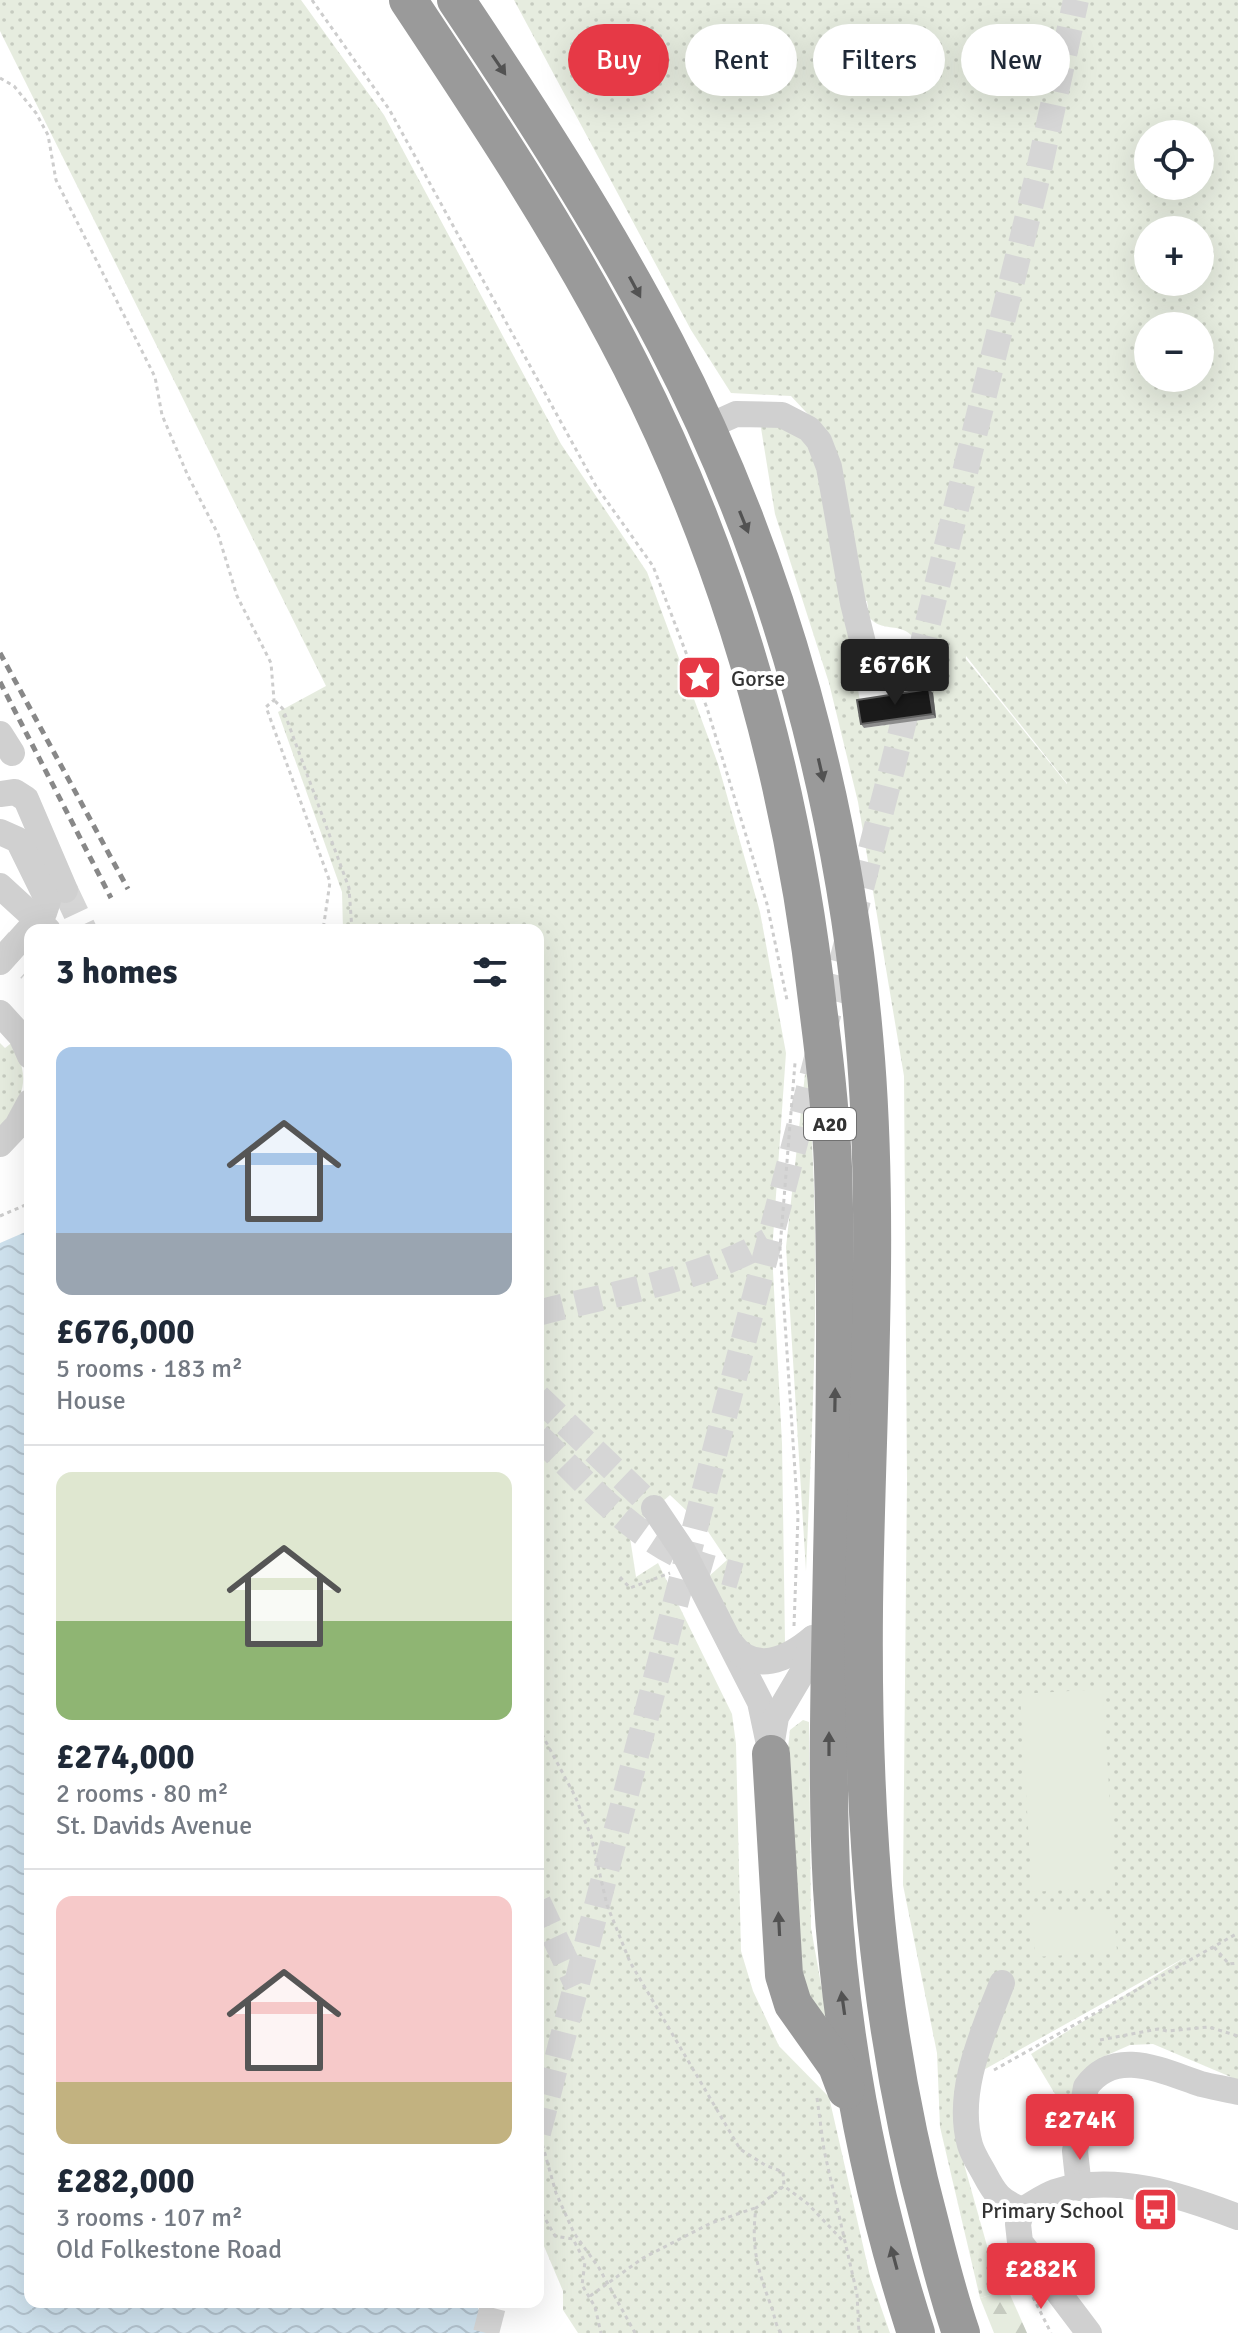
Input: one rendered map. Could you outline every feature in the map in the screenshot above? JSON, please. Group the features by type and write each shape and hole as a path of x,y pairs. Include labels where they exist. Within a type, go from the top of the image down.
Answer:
{"highway":[{"name":"A20","path":"408,0 507,150 589,288 632,368 715,560 763,708 791,831 811,945 826,1070 833,1174 836,1303 829,1704 832,1889 843,2003 868,2149 916,2333"},
{"name":"A20","path":"456,0 536,121 625,267 705,428 760,562 804,701 840,853 856,959 866,1064 871,1210 864,1615 871,1873 885,2005 909,2146 961,2333"},
{"name":"A20","path":"803,1636 834,1443"},
{"path":"771,1754 780,1947 787,1989 800,2017 837,2066 868,2149"}],"street":[{"path":"705,428 736,414 782,415 809,429 819,441 829,467 853,603 867,659 878,676"},
{"path":"0,794 15,792 26,799 65,890"},
{"path":"0,832 18,840 48,901 44,913 34,924"},
{"path":"0,886 41,924"},
{"path":"0,962 24,935"},
{"path":"0,1013 24,1043"},
{"path":"0,1144 24,1113"},
{"path":"654,1508 683,1551 760,1702 771,1754"},
{"path":"726,1636 741,1655 766,1661 788,1657 803,1636"},
{"path":"771,1754 776,1717 802,1673 803,1636"},
{"path":"1002,1983 984,2030 969,2084 965,2106 966,2130 971,2149 1003,2203 1022,2210"},
{"path":"1079,2188 1075,2151 1086,2087 1092,2078 1127,2063 1147,2065 1205,2085 1238,2092"},
{"path":"1089,2333 1020,2242 1018,2224 1022,2210 1055,2192 1093,2185 1157,2191 1238,2217"}],"path":[{"path":"312,0 389,109 596,486 653,566 707,708 767,904 788,1002"},
{"path":"0,78 14,86 36,113 48,135 56,180 155,377 162,415 188,476 218,534 237,596 271,663 274,700 283,709 349,888 352,924"},
{"path":"274,700 266,707 330,882 324,924"},
{"path":"795,1059 780,1248 803,1636"},
{"path":"0,1216 24,1206"},
{"path":"620,1577 630,1588 681,1569"},
{"path":"544,1738 575,1796 591,1836 607,1905 630,1962 740,2149 783,2172 784,2186 808,2204 846,2245"},
{"path":"969,2084 1238,1933"},
{"path":"1214,1947 1229,1964 1238,1963"},
{"path":"1100,2040 1158,2029 1209,2027 1238,2036"},
{"path":"817,2094 824,2150 857,2294 859,2333"},
{"path":"544,2150 556,2193 574,2233 608,2284 635,2333"},
{"path":"590,2296 643,2258 711,2223 756,2208 784,2186"},
{"path":"756,2208 753,2229 760,2279 772,2306 775,2325 781,2333"},
{"path":"544,2217 555,2236 573,2239 585,2262 582,2285 590,2296 601,2333"}],"green space":[{"path":"0,0 301,0 384,115 561,444 647,572 718,764 760,912 786,1053 772,1252 782,1443 785,1642 777,1650 749,1648 738,1635 707,1578 727,1560 707,1530 670,1495 629,1531 636,1577 658,1563 732,1714 736,1744 741,1951 753,1991 779,2046 829,2097 870,2276 890,2333 578,2333 563,2310 563,2291 544,2246 544,924 343,924 342,892 278,712 326,686 0,31"},
{"path":"514,0 1238,0 1238,2080 1153,2044 1130,2045 1105,2056 1078,2078 1067,2114 1031,2054 1186,1957 978,2073 955,2091 964,2164 1000,2292 980,2298 940,2127 937,2053 903,1885 907,1480 904,1076 858,802 829,683 775,514 760,422 798,430 819,467 859,673 856,676 864,728 936,718 927,658 923,658 910,634 878,624 864,608 868,608 867,601 863,601 832,440 791,396 731,393 691,330","holes":["966,656 1067,783 1067,784 966,659"]},
{"path":"14,1041 22,1068 22,1087 20,1096 0,1129 0,1043 5,1048"},
{"path":"806,1065 815,1255 814,1381 806,1571 786,1247"},
{"path":"1103,1689 1115,1887 1032,1892 1020,1694"},
{"path":"803,1720 809,1722 811,1928 830,2035 796,1974 785,1775 790,1730"},
{"path":"1114,1909 1117,1952 1035,1957 1032,1914"},
{"path":"1008,2290 1027,2333 994,2333 980,2298"}],"water":[{"path":"24,1233 24,2308 478,2308 487,2333 0,2333 0,1243"}],"building":[{"path":"929,689 933,714 861,724 857,700"}],"tunnel":[{"path":"544,2110 894,761 1037,179 1076,0"},
{"path":"65,890 81,924"},
{"path":"0,942 24,964"},
{"path":"544,1312 685,1276 741,1255 768,1241"},
{"path":"544,1403 654,1508"},
{"path":"544,1442 607,1504 645,1535 693,1562 740,1576"},
{"path":"544,1915 577,1985"},
{"path":"486,2333 492,2308"}],"railway":[{"path":"0,653 128,889"},
{"path":"0,682 111,898"}],"place":[{"name":"Gorse","path":"700,678"},
{"name":"Primary School","path":"1155,2210"}]}
